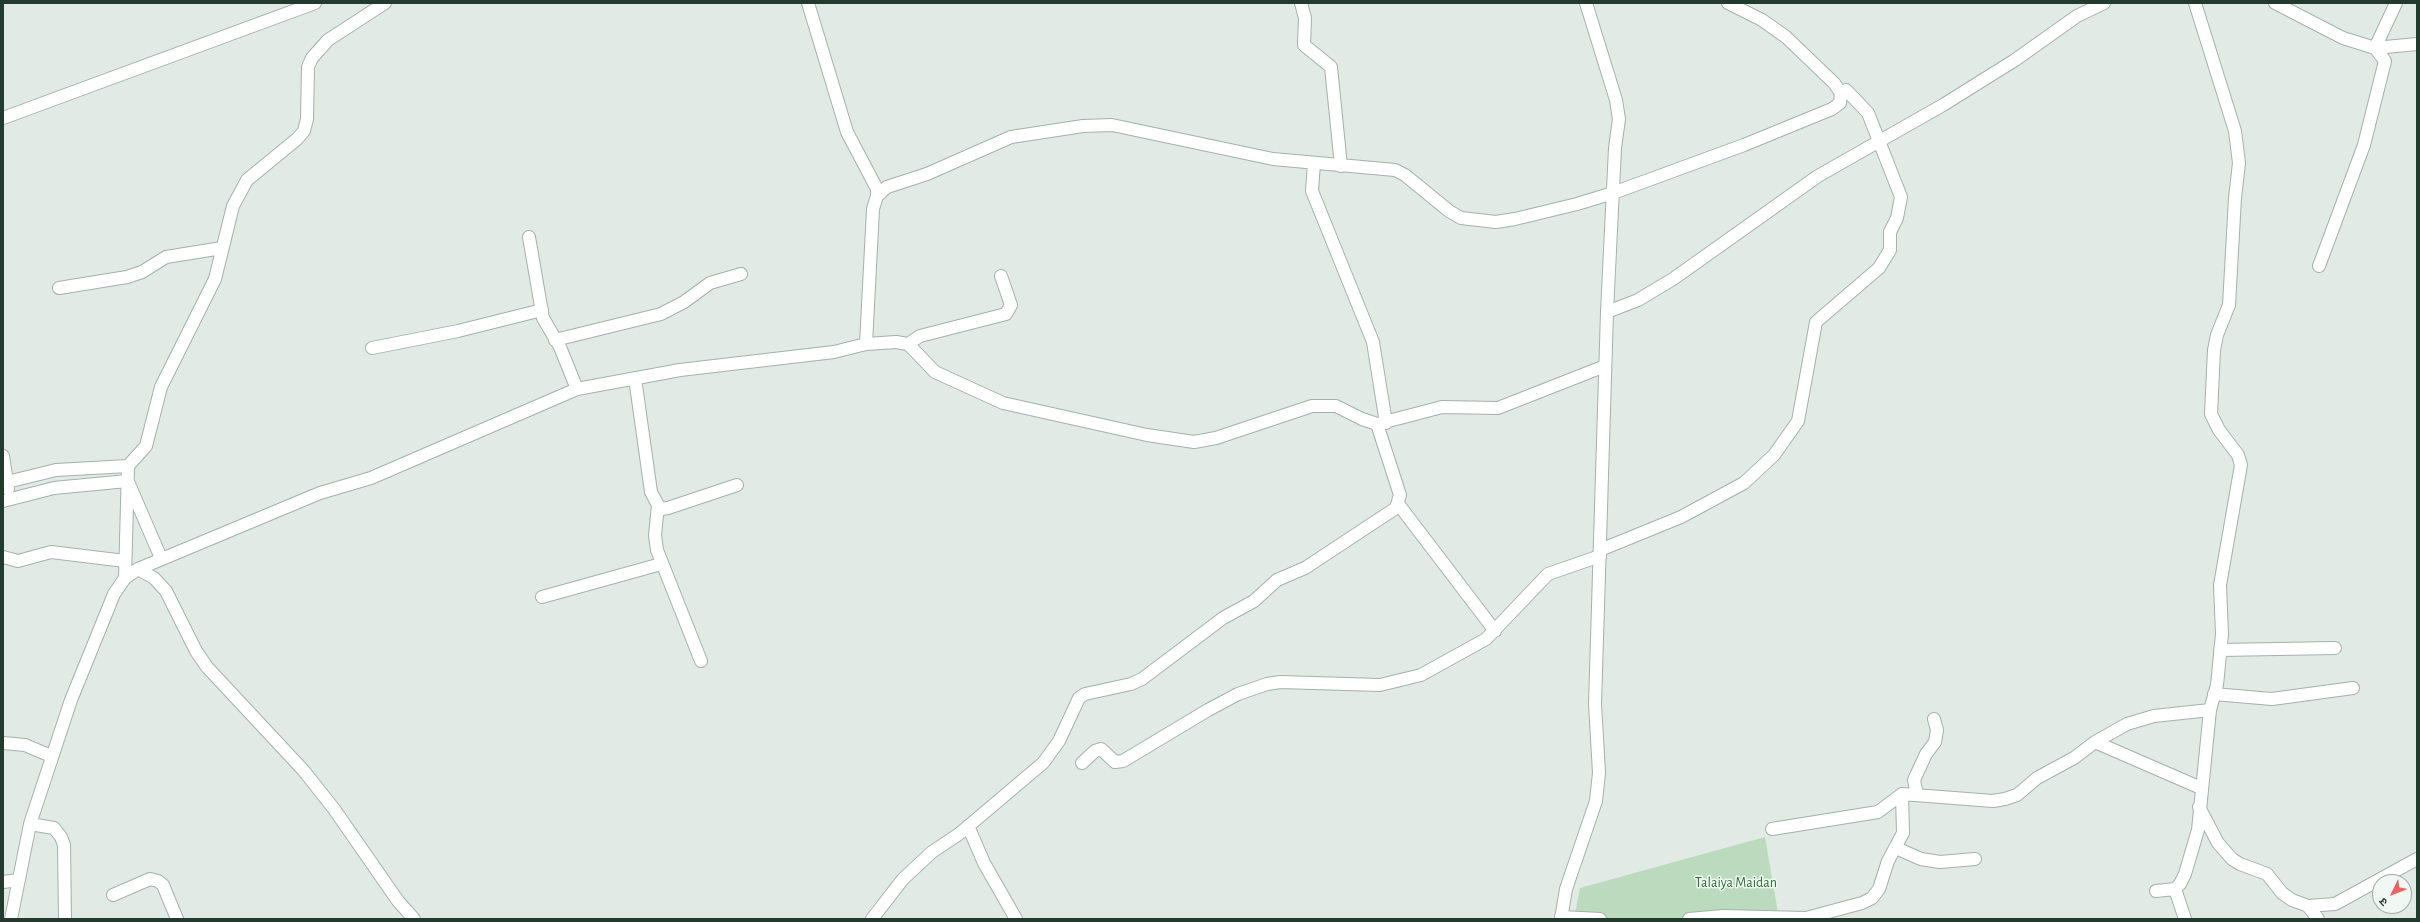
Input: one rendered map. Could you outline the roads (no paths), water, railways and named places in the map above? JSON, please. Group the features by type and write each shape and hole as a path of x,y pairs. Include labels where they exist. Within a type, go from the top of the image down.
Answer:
{"street":[{"path":"3,118 315,3"},
{"path":"125,578 127,473 146,446 162,387 215,280 229,215 247,180 297,139 304,131 307,119 308,67 312,58 328,40 385,3"},
{"path":"808,3 847,132 876,189 877,196 873,209 866,344"},
{"path":"1301,3 1305,18 1304,45 1331,67 1341,166"},
{"path":"1586,3 1616,100 1619,119 1613,192 1605,366 1595,704 1598,780 1596,801 1578,859 1566,889 1561,918 1600,919"},
{"path":"877,196 887,187 927,174 1011,137 1098,124 1112,124 1273,159 1395,170 1405,175 1449,211 1462,218 1480,221 1515,220 1576,204 1613,192 1744,145 1832,109 1840,103 1841,94 1834,83 1786,37 1762,20 1728,3"},
{"path":"1607,312 1638,300 1673,280 1818,176 2015,60 2077,16 2104,3"},
{"path":"2156,891 2174,889 2180,884 2185,874 2198,830 2199,806 2210,710 2214,694 2222,634 2220,585 2241,465 2238,455 2214,423 2211,414 2217,335 2229,305 2235,198 2239,163 2235,131 2195,3"},
{"path":"2275,3 2343,38 2375,48 2417,44"},
{"path":"2375,48 2396,3"},
{"path":"2319,266 2364,145 2385,61 2375,48"},
{"path":"1082,763 1095,751 1101,749 1115,762 1123,761 1208,710 1238,694 1267,684 1280,682 1380,685 1406,680 1421,675 1476,646 1495,631 1548,574 1681,517 1744,483 1774,455 1798,421 1816,322 1879,268 1890,250 1890,232 1897,218 1901,197 1868,113 1846,90"},
{"path":"872,919 903,879 932,852 968,826 1042,763 1059,741 1079,698 1085,694 1131,684 1142,679 1223,618 1254,601 1277,580 1305,568 1398,505 1400,495 1381,423 1373,342 1312,191 1314,163"},
{"path":"529,237 542,310 547,328 555,340 577,389"},
{"path":"59,288 127,277 142,272 158,260 166,257 222,248"},
{"path":"555,340 661,314 684,302 710,283 741,274"},
{"path":"908,344 920,336 1006,314 1011,305 1002,276"},
{"path":"372,348 458,331 542,310"},
{"path":"11,919 30,824 51,756 71,700 114,594 125,578 141,567 161,558 320,493 371,478 577,389 680,370 834,352 866,344 896,342 908,344 935,372 1003,404 1184,442 1194,442 1216,438 1312,406 1336,406 1362,419 1381,423 1442,407 1498,408 1605,366"},
{"path":"635,378 651,492 658,505 662,509 668,508 737,484"},
{"path":"3,456 7,500 127,473"},
{"path":"5,482 56,470 127,473"},
{"path":"127,473 161,558"},
{"path":"658,505 655,535 661,564 700,661"},
{"path":"1398,505 1495,631"},
{"path":"3,557 18,560 51,552 125,561"},
{"path":"542,597 661,564"},
{"path":"141,567 166,591 196,651 207,667 304,771 334,809 398,901 414,919"},
{"path":"2220,650 2335,648"},
{"path":"2214,694 2272,699 2353,688"},
{"path":"1772,829 1878,812 1902,794 1993,801 2005,799 2017,795 2037,778 2074,758 2095,742 2127,724 2141,719 2210,710"},
{"path":"1917,795 1914,780 1926,754 1935,742 1938,730 1934,719"},
{"path":"2095,742 2201,788"},
{"path":"3,743 25,745 51,756"},
{"path":"1689,919 1723,916 1806,918 1862,904 1872,898 1880,890 1888,861 1903,833 1902,794"},
{"path":"2199,806 2218,843 2232,859 2240,864 2267,874 2282,893 2292,900 2308,906 2335,904 2417,859"},
{"path":"30,824 54,828 61,838 64,853 65,919"},
{"path":"968,826 984,863 1016,919"},
{"path":"1896,848 1921,858 1940,862 1976,860"},
{"path":"113,895 150,879 158,881 163,885 177,919"},
{"path":"3,882 19,880"},
{"path":"2174,889 2185,919"},
{"path":"2308,906 2318,919"}],"park label":[{"name":"Talaiya Maidan","path":"1736,883"}]}
